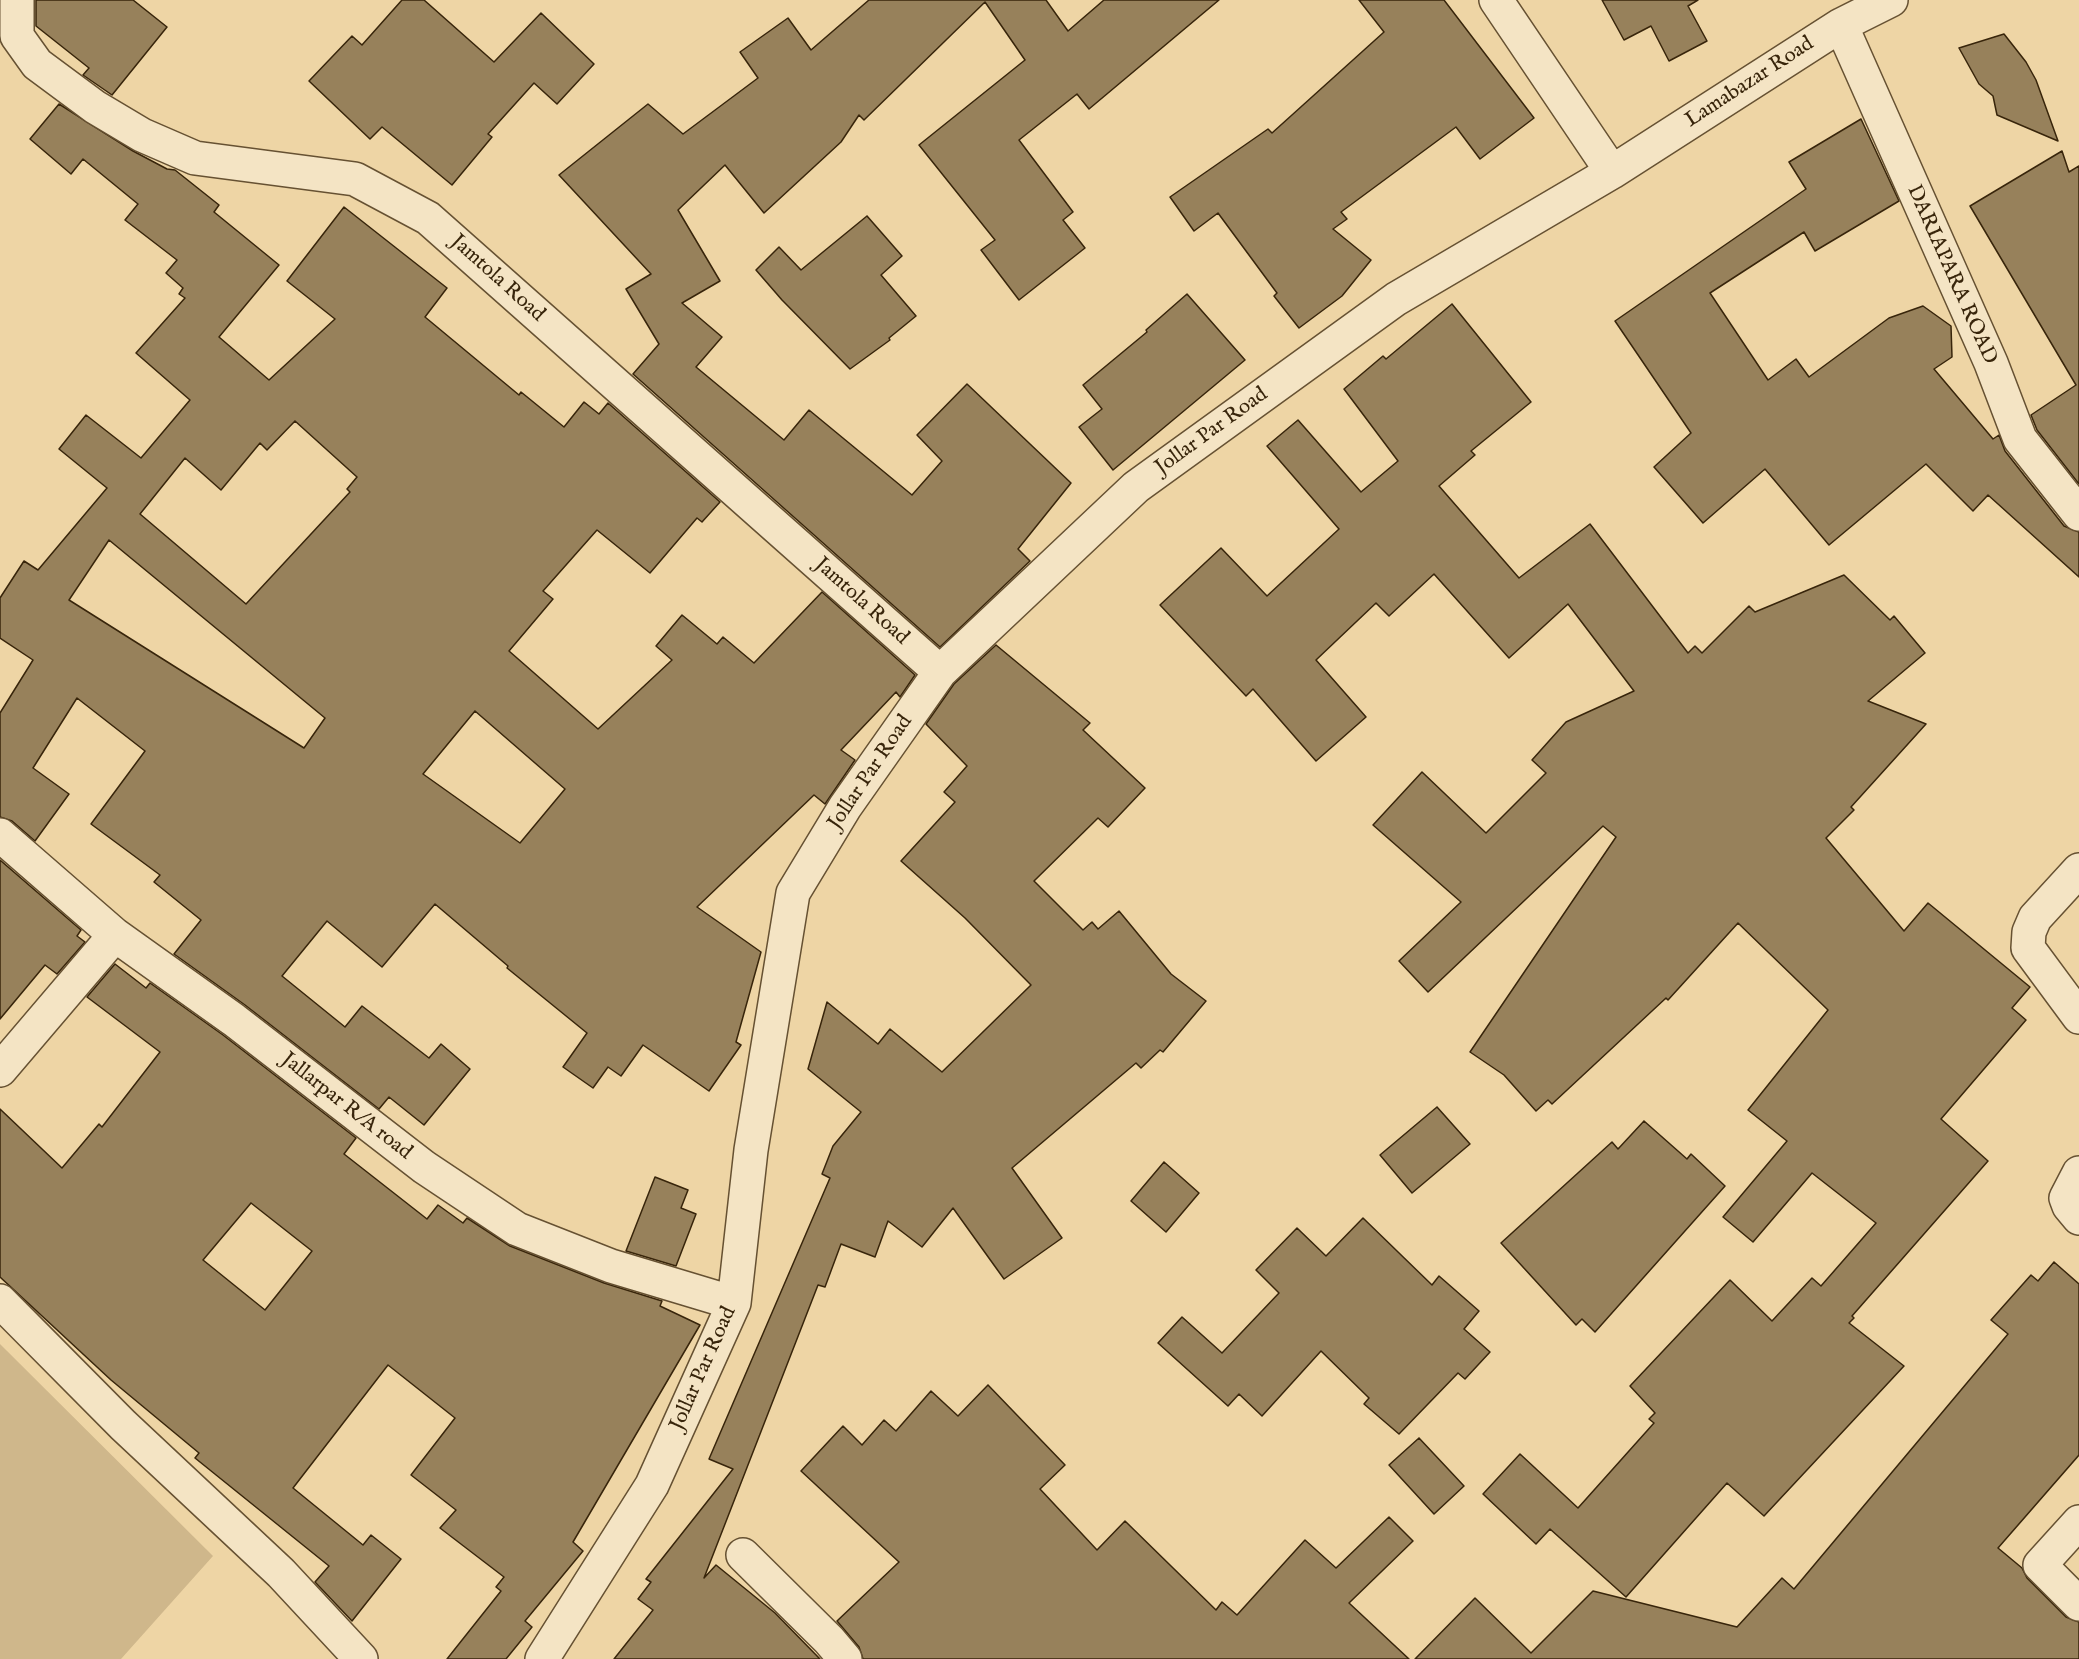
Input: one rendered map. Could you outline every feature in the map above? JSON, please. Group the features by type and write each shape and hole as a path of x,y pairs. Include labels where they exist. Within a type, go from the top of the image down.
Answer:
{"street":[{"name":"Jamtola Road","path":"17,0 17,36 37,64 95,107 142,135 195,158 355,179 428,218 940,672"},
{"path":"1496,0 1612,172"},
{"name":"Lamabazar Road","path":"1612,172 1841,25 1891,0"},
{"name":"DARIAPARA ROAD","path":"1841,25 1991,363 2020,439 2079,514"},
{"name":"Jollar Par Road","path":"542,1659 652,1485 734,1303 751,1150 793,893 845,807 940,672 1136,487 1396,299 1612,172"},
{"name":"Jallarpar R/A road","path":"0,835 115,935 234,1020 424,1167 517,1229 611,1266 734,1303"},
{"path":"2079,870 2036,918 2029,932 2028,948 2079,1017"},
{"path":"0,1070 115,935"},
{"path":"2079,1173 2066,1198 2069,1206 2079,1218"},
{"path":"0,1300 123,1425 281,1572 361,1659"},
{"path":"2079,1522 2040,1565 2079,1604"},
{"path":"743,1555 830,1640 845,1659"}],"shaded area":[{"path":"0,1344 213,1556 121,1659 0,1659"}],"building":[{"path":"36,0 133,0 167,27 112,95 83,75 89,68 36,26"},
{"path":"402,0 424,0 494,62 541,13 594,64 557,104 534,83 488,134 492,137 452,185 382,127 370,139 309,81 352,36 362,45"},
{"path":"869,0 1046,0 1068,31 1104,0 1219,0 1089,109 1077,94 1019,140 1073,212 1063,220 1085,248 1019,300 981,250 995,240 919,145 1025,60 985,2 864,120 859,115 841,142 764,213 725,165 678,210 720,281 682,303 722,337 696,367 784,440 809,410 912,495 942,461 917,435 967,384 1071,483 1018,549 1030,561 940,647 633,374 659,344 626,289 651,274 559,175 648,104 683,134 758,78 740,52 788,18 811,50"},
{"path":"1359,0 1444,0 1534,118 1480,159 1456,127 1341,212 1347,219 1333,229 1371,260 1342,296 1299,328 1274,296 1277,293 1218,213 1194,231 1170,197 1268,129 1272,133 1384,32"},
{"path":"1602,0 1698,0 1688,6 1707,41 1669,61 1651,26 1624,40"},
{"path":"2004,34 2026,62 2036,80 2058,141 1997,115 1993,96 1979,84 1959,48"},
{"path":"59,104 133,151 167,169 175,170 219,205 214,212 279,265 219,337 269,380 335,319 287,281 344,207 447,288 425,317 519,395 521,392 564,427 584,402 599,414 608,403 720,502 702,522 697,518 650,573 597,530 543,591 553,599 509,651 598,729 672,660 656,646 682,615 717,644 723,637 754,663 822,592 915,675 900,697 896,692 841,750 855,760 825,804 814,795 697,907 761,952 736,1042 741,1045 709,1091 643,1045 621,1076 608,1067 593,1088 563,1067 587,1033 507,968 508,966 435,904 382,967 327,921 282,976 345,1027 362,1006 429,1058 441,1044 470,1069 424,1125 389,1097 379,1109 245,1005 174,954 201,920 154,882 160,875 91,824 145,751 77,698 33,768 69,794 35,841 12,821 0,817 0,713 33,660 0,638 0,598 24,561 38,570 107,488 59,449 86,415 141,458 190,400 136,353 185,298 179,294 183,288 166,273 177,260 125,220 138,204 83,159 71,174 30,139","holes":["295,421 357,477 347,489 350,492 246,604 140,514 185,458 221,490 260,443 267,450","109,540 325,718 304,748 69,600","475,711 565,789 520,843 423,774"]},
{"path":"1861,119 1899,201 1815,251 1804,232 1710,293 1768,380 1796,359 1809,377 1889,318 1923,306 1951,326 1952,357 1934,369 1993,439 1999,435 2005,451 2064,526 2079,532 2079,577 1988,495 1973,511 1926,464 1829,545 1765,469 1703,523 1654,467 1691,433 1615,321 1806,189 1789,162"},
{"path":"2062,151 2069,172 2079,166 2079,484 2037,430 2031,415 2076,385 1970,206"},
{"path":"867,216 902,256 881,275 916,316 889,338 890,340 850,369 782,300 756,270 779,247 801,270"},
{"path":"1187,294 1245,360 1113,470 1079,427 1102,409 1083,385 1147,332 1146,330"},
{"path":"1452,304 1531,402 1471,451 1475,455 1439,486 1519,578 1590,524 1688,653 1695,646 1702,653 1749,606 1755,612 1844,575 1890,620 1894,616 1925,653 1868,701 1926,724 1851,807 1854,810 1826,838 1904,931 1928,903 2030,987 2012,1008 2026,1020 1941,1119 1988,1161 1852,1316 1854,1318 1849,1323 1904,1366 1764,1516 1727,1483 1626,1597 1550,1529 1536,1544 1483,1494 1520,1454 1578,1508 1654,1423 1649,1419 1655,1413 1630,1386 1730,1280 1772,1321 1812,1278 1821,1286 1876,1223 1812,1173 1753,1242 1723,1217 1787,1141 1748,1110 1828,1010 1738,923 1668,1000 1666,998 1552,1104 1548,1100 1536,1111 1504,1075 1470,1052 1616,837 1603,826 1428,992 1399,961 1461,902 1373,825 1422,772 1486,833 1546,773 1532,760 1566,722 1634,691 1568,604 1509,658 1434,574 1389,616 1376,603 1316,660 1366,717 1316,761 1253,689 1246,696 1160,605 1221,548 1267,596 1339,529 1267,446 1298,420 1361,492 1398,461 1344,389 1383,356 1386,359"},
{"path":"996,645 1090,723 1083,730 1145,788 1108,827 1098,818 1034,881 1083,930 1092,922 1098,929 1119,911 1171,974 1206,1001 1163,1052 1160,1050 1141,1068 1136,1063 1012,1168 1062,1238 1004,1279 953,1208 922,1247 888,1221 875,1257 841,1244 825,1287 818,1285 704,1578 716,1565 775,1613 820,1659 614,1659 653,1610 638,1599 651,1582 646,1579 733,1469 709,1459 830,1178 822,1174 833,1146 861,1112 808,1069 827,1002 878,1044 890,1029 942,1072 1031,985 965,918 901,861 955,802 944,792 967,766 926,724 954,684"},
{"path":"0,860 81,930 77,936 85,942 57,974 45,965 0,1019"},
{"path":"115,964 146,988 150,983 223,1035 356,1138 344,1154 427,1219 438,1205 463,1223 467,1218 510,1246 604,1283 662,1301 660,1306 700,1325 573,1542 583,1551 525,1621 532,1627 506,1659 447,1659 501,1591 496,1587 504,1577 440,1528 456,1510 411,1475 455,1418 388,1365 293,1488 363,1545 371,1535 401,1559 352,1621 315,1582 329,1566 195,1458 199,1453 111,1380 0,1277 0,1109 62,1168 99,1124 102,1127 160,1052 87,997","holes":["251,1203 312,1251 265,1310 203,1260"]},
{"path":"1437,1107 1470,1144 1412,1193 1380,1155"},
{"path":"1644,1121 1687,1159 1691,1154 1725,1186 1595,1332 1582,1319 1576,1325 1501,1243 1612,1142 1618,1149"},
{"path":"1164,1162 1199,1193 1166,1232 1131,1201"},
{"path":"655,1177 688,1190 681,1208 696,1214 676,1266 626,1251"},
{"path":"1363,1218 1432,1285 1439,1276 1479,1311 1464,1329 1490,1352 1465,1379 1458,1373 1399,1434 1364,1404 1369,1398 1321,1351 1262,1416 1239,1394 1228,1406 1158,1343 1182,1317 1222,1353 1279,1293 1256,1270 1297,1228 1326,1256"},
{"path":"2054,1262 2079,1284 2079,1455 1998,1548 2022,1568 2027,1578 2066,1617 2079,1622 2079,1659 1415,1659 1475,1598 1531,1653 1593,1591 1737,1627 1782,1578 1794,1589 2008,1334 1991,1320 2031,1275 2038,1281"},
{"path":"988,1385 1065,1465 1040,1489 1097,1550 1125,1521 1216,1610 1222,1602 1237,1615 1305,1540 1336,1568 1389,1517 1413,1541 1349,1603 1409,1659 863,1659 859,1647 837,1621 899,1562 801,1471 843,1426 862,1445 884,1420 896,1431 931,1391 958,1416"},
{"path":"1419,1438 1464,1486 1434,1514 1389,1465"}]}
